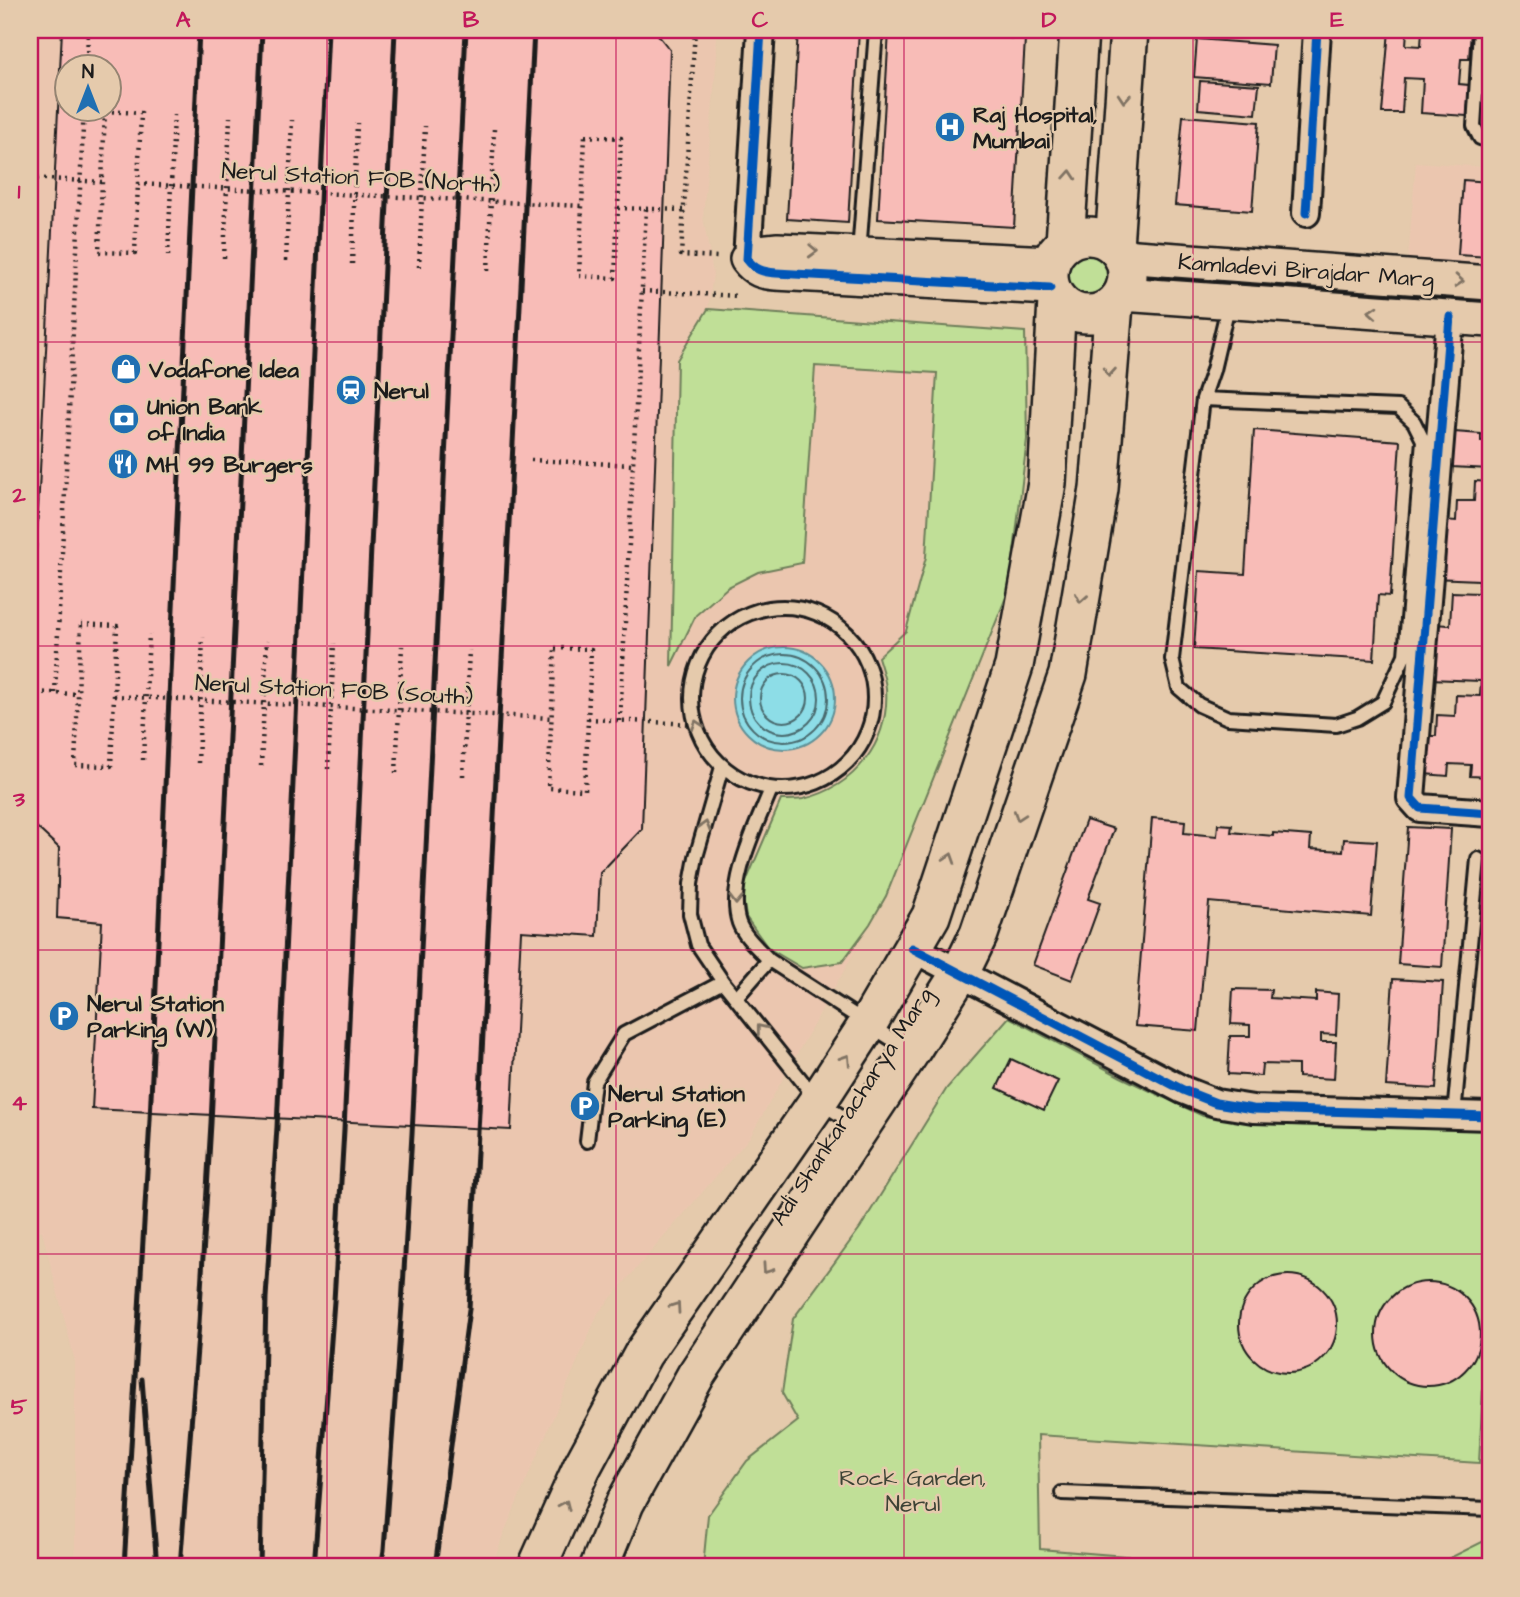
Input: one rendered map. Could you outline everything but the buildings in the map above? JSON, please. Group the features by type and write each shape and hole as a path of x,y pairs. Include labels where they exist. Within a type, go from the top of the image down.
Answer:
{"main road":[{"name":"Adi Shankaracharya Marg","path":"537,1567 582,1467 643,1354 818,1101 868,1024 931,916 1014,666 1047,484 1055,273 1079,30"},
{"path":"1118,251 1129,30"},
{"path":"1090,236 1103,239 1118,251 1126,268 1126,282 1118,299 1103,311 1078,313 1066,308 1055,273 1077,237 1090,236"},
{"name":"Adi Shankaracharya Marg","path":"599,1567 625,1503 696,1376 911,1051 960,973 979,934 1068,674 1099,489 1118,299"}],"street":[{"path":"761,30 747,259 752,266 759,271 776,273 1055,273"},
{"path":"1306,213 1317,30"},
{"path":"747,259 752,254 766,250 859,253 1055,273"},
{"name":"Kamladevi Birajdar Marg","path":"1118,251 1490,283"},
{"name":"Kamladevi Birajdar Marg","path":"1118,299 1229,302 1490,320"},
{"path":"1450,317 1410,798 1420,808 1490,813"},
{"path":"912,948 1183,1090 1216,1103 1253,1109 1490,1116"}],"lane":[{"path":"859,253 876,30"},
{"path":"1480,30 1474,126 1480,138 1490,142"},
{"path":"1203,399 1398,407 1414,422 1423,440 1405,654 1384,702 1357,718 1336,725 1228,718 1199,705 1179,688 1172,659 1203,399 1213,370 1229,302"},
{"path":"779,606 806,609 832,620 853,637 868,661 875,688 874,715 865,741 848,764 825,780 799,788 771,789 745,782 722,767 706,747 694,724 691,696 695,669 708,644 727,625 751,612 779,606"},
{"path":"722,767 691,884 690,914 698,945 723,982 818,1101 861,1128"},
{"path":"771,789 741,867 736,890 736,909 740,925 769,960 911,1051"},
{"path":"1454,1115 1478,859"},
{"path":"736,998 769,960"},
{"path":"587,1141 594,1082 624,1034 723,982"},
{"path":"1062,1493 1490,1509"}],"path":[{"path":"87,52 88,30"},
{"path":"692,30 694,43 681,255 747,259"},
{"path":"105,111 141,113 135,253 99,252 102,181 105,111"},
{"path":"168,256 174,115"},
{"path":"223,258 230,117"},
{"path":"286,261 292,120"},
{"path":"55,693 83,122"},
{"path":"352,264 357,122"},
{"path":"419,267 425,126"},
{"path":"488,271 494,129"},
{"path":"585,136 621,138 618,208 615,278 579,276 585,136"},
{"path":"30,178 102,181"},
{"path":"618,208 684,211"},
{"path":"620,720 646,209"},
{"path":"642,291 749,297"},
{"path":"531,460 633,465"},
{"path":"81,624 117,626 114,696 111,766 75,765 81,624"},
{"path":"143,760 149,634"},
{"path":"198,763 203,637"},
{"path":"261,766 267,640"},
{"path":"328,769 334,643"},
{"path":"396,773 402,646"},
{"path":"555,648 591,649 588,719 585,790 548,788 555,648"},
{"path":"463,776 469,650"},
{"path":"30,692 78,694"},
{"path":"588,719 694,724"}],"shaded area":[{"path":"30,30 716,30 717,54 703,217 713,274 708,309 1025,332 1027,439 886,896 750,1137 598,1313 503,1535 492,1567 75,1567 75,1361 42,1231 30,1230"},
{"path":"1490,104 1490,267 1408,261 1416,162 1485,167"}],"green space":[{"path":"1088,246 1098,249 1112,263 1117,278 1115,285 1104,298 1088,304 1073,299 1059,276 1069,256"},
{"path":"708,309 1025,332 1027,439 1010,587 886,896 870,924 842,962 802,968 768,948 746,917 742,891 781,800 803,799 838,784 866,759 882,726 886,688 878,657 906,631 926,557 937,373 815,366 802,563 758,572 728,587 696,615 671,666 677,360"},
{"name":"Rock Garden, Nerul","path":"1009,1017 1121,1077 1203,1116 1252,1122 1490,1129 1490,1256 1479,1463 1038,1435 1040,1549 1259,1567 703,1567 708,1515 747,1461 798,1421 782,1393 793,1319 860,1228 947,1088"},
{"path":"1490,1538 1490,1567 1397,1567 1436,1565"}],"water":[{"path":"784,647 803,651 820,662 831,679 835,698 831,717 820,734 803,745 784,749 765,745 748,734 737,717 733,698 737,679 748,662 765,651"}],"railway":[{"path":"124,1567 150,1120 199,30"},
{"path":"180,1567 211,1123 262,30"},
{"path":"260,1567 266,1298 277,1127 328,30"},
{"path":"314,1567 344,1130 395,30"},
{"path":"381,1567 402,1305 412,1134 466,30"},
{"path":"435,1567 469,1309 534,30"},
{"path":"142,1379 157,1567"}],"cycle path":[{"path":"761,30 747,259 753,266 776,273 1050,288"},
{"path":"1306,213 1317,30"},
{"path":"1450,317 1411,798 1420,808 1490,813"},
{"path":"912,948 1183,1090 1216,1103 1253,1109 1490,1116"}],"place":[{"name":"Raj Hospital, Mumbai","path":"950,127"},
{"name":"Vodafone Idea","path":"126,369"},
{"name":"Nerul","path":"351,390"},
{"name":"Union Bank of India","path":"124,419"},
{"name":"MH 99 Burgers","path":"123,464"},
{"name":"Nerul Station Parking (W)","path":"64,1016"},
{"name":"Nerul Station Parking (E)","path":"585,1106"}]}
